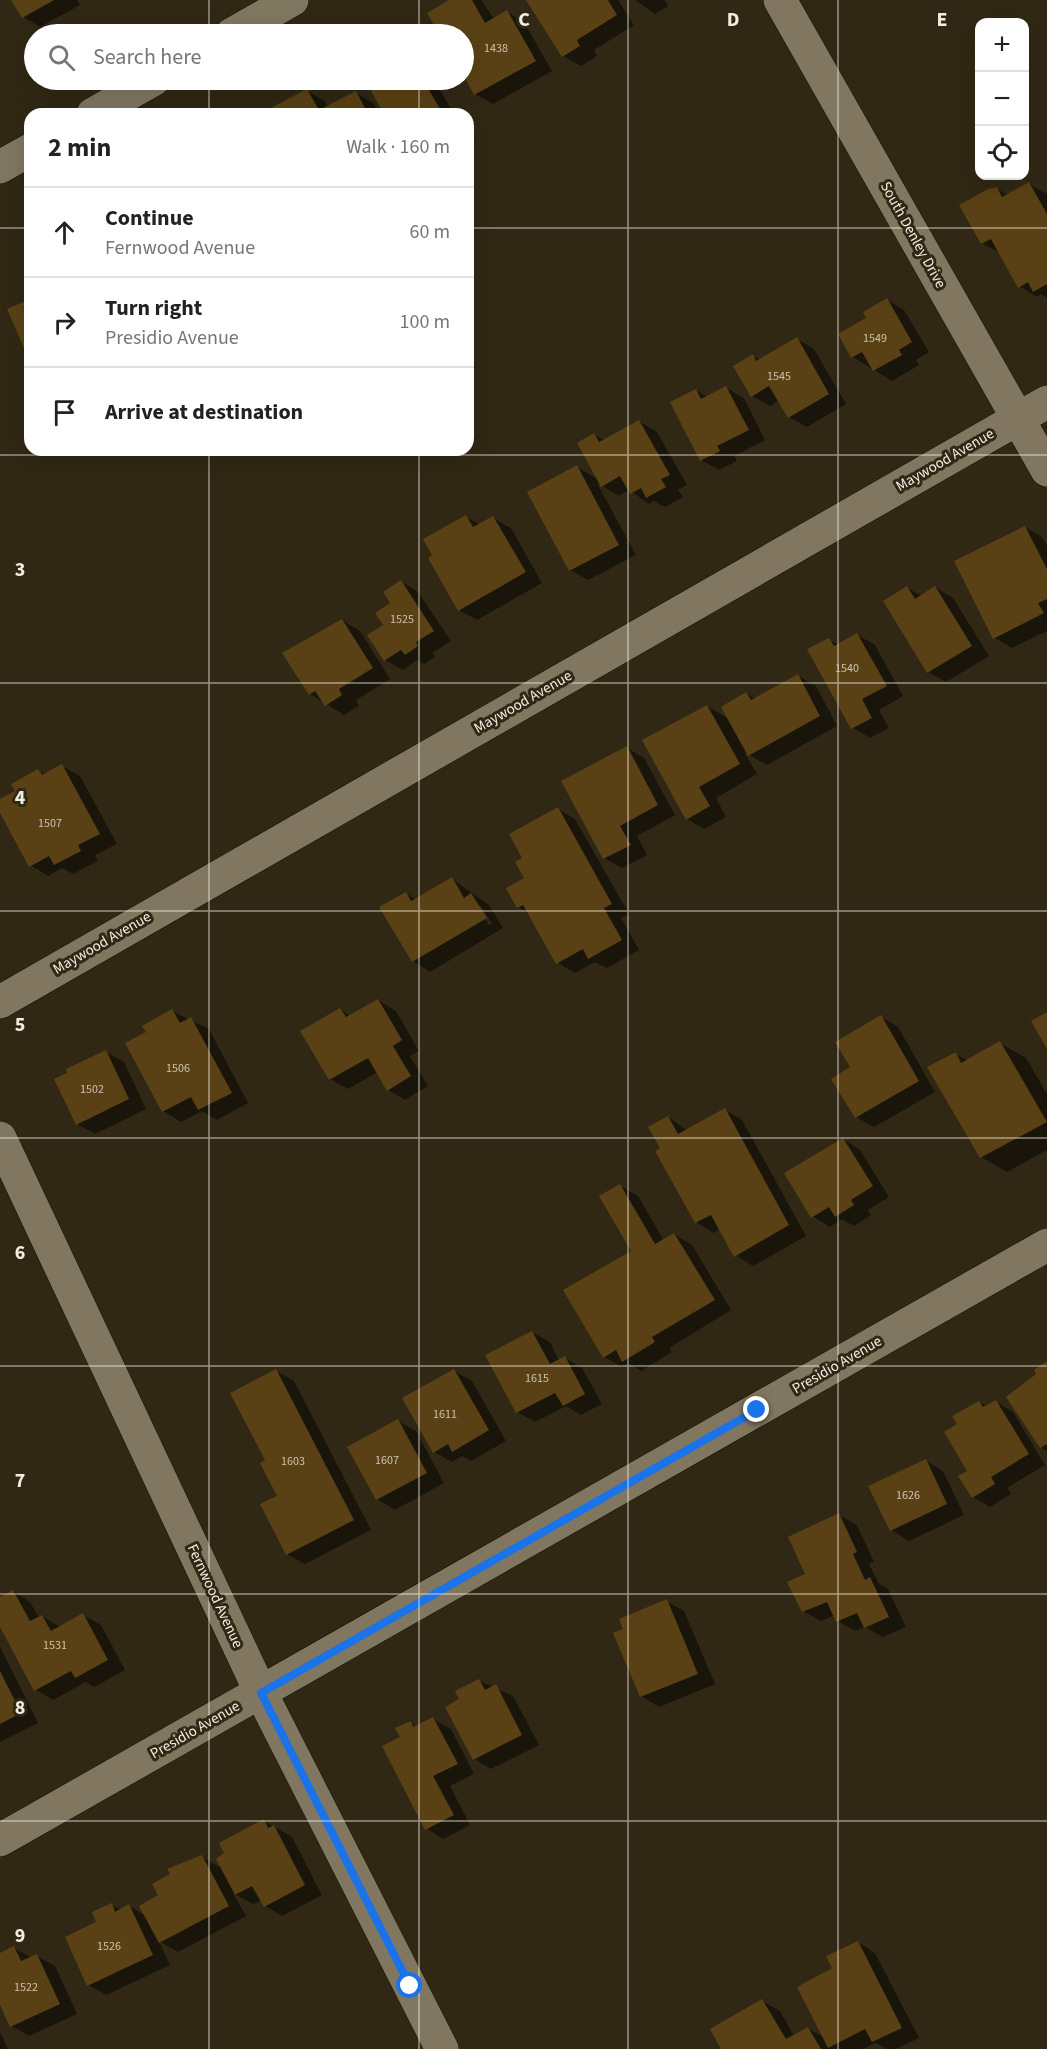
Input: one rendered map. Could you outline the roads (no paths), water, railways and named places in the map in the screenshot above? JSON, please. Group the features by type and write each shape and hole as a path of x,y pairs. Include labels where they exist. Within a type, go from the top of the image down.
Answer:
{"street":[{"path":"250,24 292,0"},
{"name":"South Denley Drive","path":"780,0 1047,471"},
{"path":"104,108 135,90"},
{"path":"0,167 24,153"},
{"name":"Maywood Avenue","path":"0,1002 1047,402"},
{"name":"Fernwood Avenue","path":"0,1138 261,1693 442,2049"},
{"name":"Presidio Avenue","path":"0,1840 1047,1245"}]}
